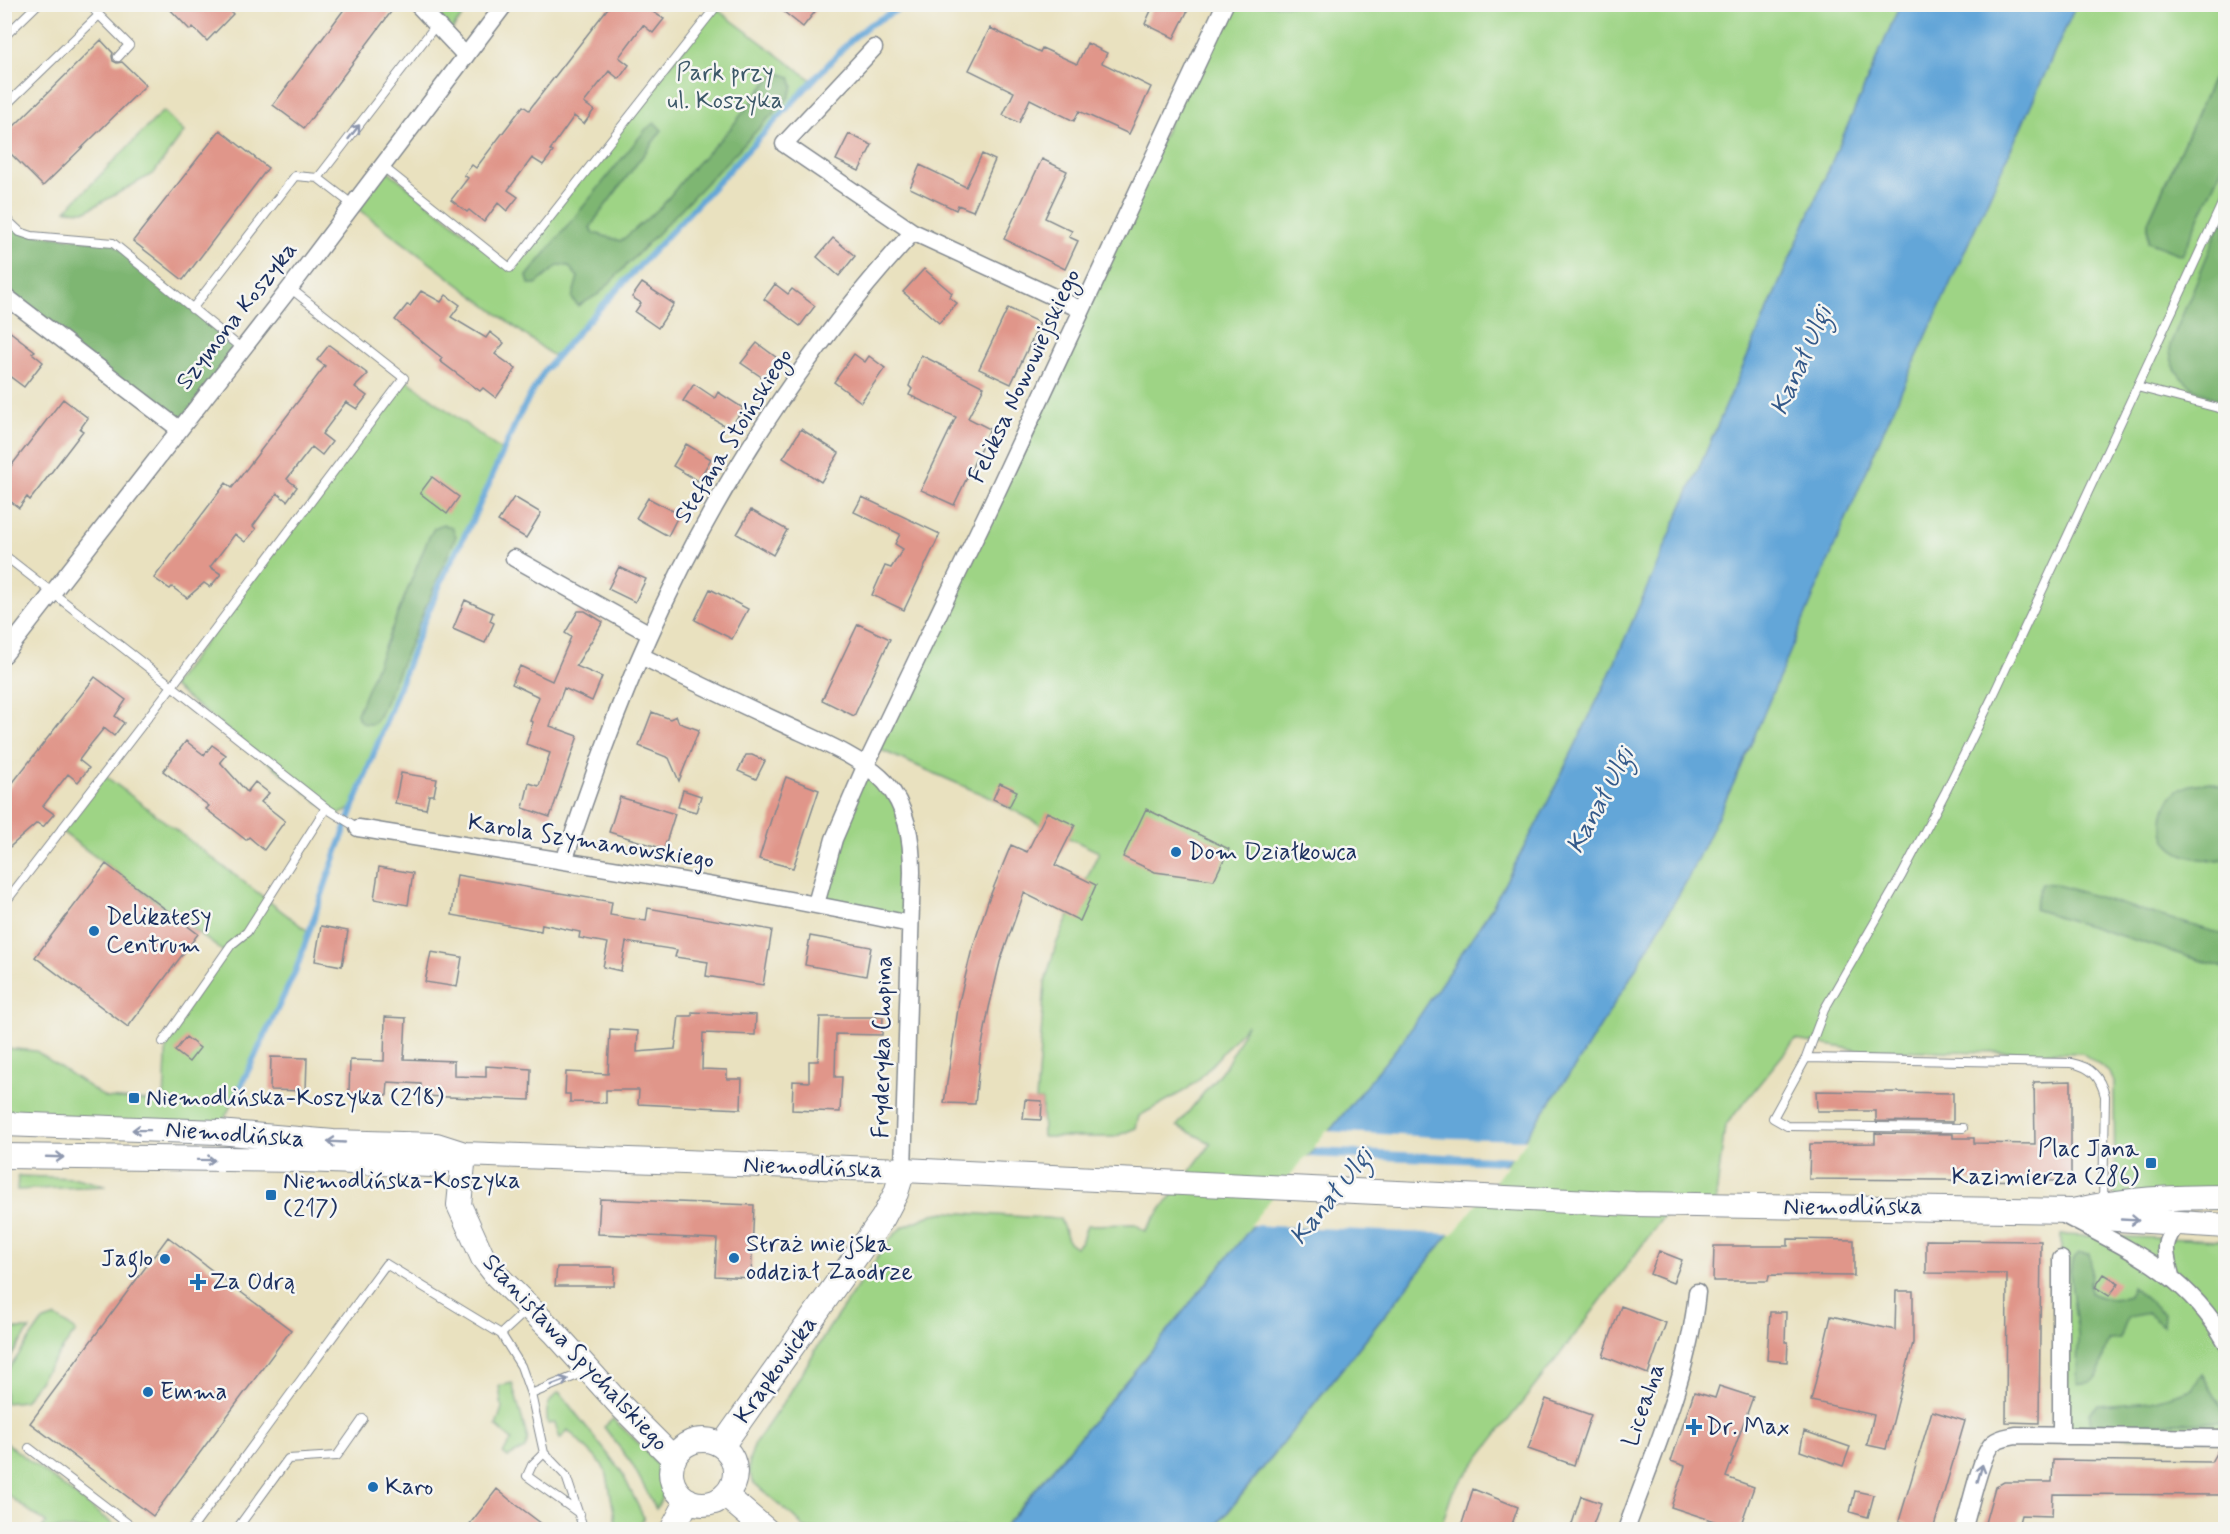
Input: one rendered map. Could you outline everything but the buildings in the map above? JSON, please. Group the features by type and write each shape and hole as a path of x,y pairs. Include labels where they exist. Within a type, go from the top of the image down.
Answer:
{"main road":[{"name":"Niemodlińska","path":"4,1124 186,1131 333,1142 435,1145 464,1154 903,1170 1634,1204 2065,1211 2102,1218 2226,1226"},
{"name":"Niemodlińska","path":"4,1156 303,1160 432,1165 464,1154"},
{"name":"Stanisława Spychalskiego","path":"464,1154 474,1203 476,1246 497,1276 555,1333 674,1460"},
{"name":"Krapkowicka","path":"722,1446 883,1218 896,1193 903,1170"},
{"name":"Niemodlińska","path":"2065,1211 2165,1197 2226,1197"},
{"path":"700,1440 722,1446 734,1464 735,1476 732,1486 725,1495 707,1504 688,1500 679,1493 673,1482 671,1471 680,1450 689,1443 700,1440"},
{"path":"725,1495 766,1530"},
{"path":"672,1530 688,1500"}],"street":[{"path":"417,4 466,56"},
{"name":"Szymona Koszyka","path":"4,655 290,288 505,4"},
{"name":"Feliksa Nowowiejskiego","path":"816,904 834,839 865,767 994,499 1226,4"},
{"path":"874,48 784,144 913,232 1082,310"},
{"name":"Stefana Stoińskiego","path":"564,861 598,762 640,656 708,522 784,395 819,347 913,232"},
{"path":"4,295 179,429"},
{"path":"514,558 650,634"},
{"name":"Fryderyka Chopina","path":"640,656 840,751 883,780 895,795 906,819 912,846 903,1170"},
{"name":"Karola Szymanowskiego","path":"358,828 816,904 910,924"},
{"path":"2065,1211 2170,1276 2203,1308 2226,1342"},
{"path":"2170,1276 2165,1254 2167,1237 2178,1223"},
{"path":"2061,1259 2061,1436"},
{"name":"Licealna","path":"1626,1530 1677,1387 1691,1340 1697,1292"},
{"path":"1963,1530 1984,1456 1991,1444 2002,1438 2016,1435 2226,1438"}],"lane":[{"path":"4,36 38,4"},
{"path":"89,4 129,45 118,57"},
{"path":"382,166 510,268 714,8 710,4"},
{"path":"4,107 99,15"},
{"path":"318,178 436,25"},
{"path":"192,309 295,176 318,178 353,204"},
{"path":"1963,1128 1787,1126 1773,1118 1806,1058 1824,1010 1902,876 1987,708 2226,195"},
{"path":"4,217 20,232 32,236 113,243 241,348"},
{"path":"4,904 404,378 290,288"},
{"path":"2137,387 2226,410"},
{"path":"4,555 336,816 358,828"},
{"path":"163,1042 231,945 247,932 326,808"},
{"path":"1806,1058 2070,1063 2092,1070 2102,1085 2105,1096 2103,1204"},
{"path":"190,1530 386,1264 501,1334 521,1366 531,1394 544,1453 566,1476 584,1530"},
{"path":"501,1334 529,1308"},
{"path":"531,1394 587,1369"},
{"path":"236,1530 288,1459 337,1456 363,1419"},
{"path":"29,1448 136,1530"},
{"path":"544,1453 532,1465 527,1476 580,1514"}],"green space":[{"path":"417,5 471,5 447,36"},
{"path":"1225,5 1900,5 1607,680 1544,810 1491,909 1404,1039 1166,1333 1002,1529 806,1529 754,1483 749,1472 749,1461 754,1445 788,1396 829,1328 890,1239 901,1228 933,1214 946,1212 1060,1219 1069,1242 1076,1247 1082,1240 1087,1225 1135,1224 1145,1231 1211,1143 1177,1126 1227,1064 1247,1025 1200,1078 1186,1090 1139,1116 1136,1128 1114,1137 1043,1137 1042,1101 1036,1101 1045,983 1056,944 1099,852 993,799 874,747"},
{"path":"2076,5 2225,5 2225,52 2148,222 2148,242 2182,255 2225,162 2225,788 2210,782 2209,861 2225,859 2225,935 2034,909 2225,968 2225,1197 2115,1197 2114,1082 2110,1073 2082,1053 1858,1050 1795,1040 1725,1126 1715,1206 1672,1205 1578,1331 1453,1491 1440,1529 1214,1530 1521,1144 1580,1059 1686,882 1740,770 1882,434"},
{"name":"Park przy ul. Koszyka","path":"715,8 813,81 630,275 556,358 353,205 382,166 510,268"},
{"path":"2225,52 2225,162 2182,255 2148,242 2148,222"},
{"path":"779,73 790,77 793,86 789,97 599,294 578,306 572,298 578,277 568,266 559,265 536,284 529,284 527,276 646,129 655,123 662,130 597,217 590,228 594,233 621,241 662,206 689,172 730,129 770,78"},
{"path":"163,111 184,132 154,173 86,211 66,210"},
{"path":"2225,213 2226,401 2204,394 2187,383 2174,367 2170,345"},
{"path":"4,217 20,232 113,243 241,348 179,429 5,295"},
{"path":"404,378 503,452 422,626 355,807 336,816 172,686"},
{"path":"443,524 452,528 456,536 379,716 373,724 365,724 359,720 357,714 428,539 434,528"},
{"path":"865,767 906,819 910,924 816,904"},
{"path":"104,775 309,932 296,970 218,1132 5,1124 4,1048 36,1051 106,1098 164,1102 167,1036 225,953 61,831"},
{"path":"2210,782 2225,788 2226,859 2194,858 2184,854 2175,850 2168,843 2164,834 2164,815 2172,796 2187,786"},
{"path":"2042,883 2054,884 2225,935 2225,968 2034,909"},
{"path":"18,1176 76,1178 106,1186 17,1190"},
{"path":"2061,1235 2225,1240 2225,1438 2061,1436"},
{"path":"2079,1253 2089,1254 2091,1293 2110,1299 2119,1298 2129,1296 2131,1286 2164,1314 2163,1325 2148,1313 2128,1317 2120,1339 2109,1340 2098,1376 2087,1383 2077,1383 2078,1335 2070,1274 2072,1260"},
{"path":"56,1317 76,1331 24,1401 5,1403 5,1374 42,1322"},
{"path":"9,1329 30,1329 5,1365 5,1335"},
{"path":"2202,1374 2225,1413 2223,1422 2091,1425 2089,1413 2098,1405 2152,1401 2192,1389"},
{"path":"512,1383 528,1440 525,1449 508,1457 503,1453 512,1440 496,1426 502,1408 499,1386"},
{"path":"559,1392 621,1471 644,1518 638,1529 617,1529 607,1475 601,1463 568,1430 560,1439 555,1423 548,1424 548,1406"},
{"path":"613,1419 647,1452 660,1471 664,1481 664,1491 656,1509 632,1464 604,1427"},
{"path":"4,1442 119,1529 41,1529 46,1523 5,1493"}],"water":[{"name":"Kanał Ulgi","path":"1900,5 2076,5 1882,434 1740,770 1686,882 1626,985 1580,1059 1521,1144 1214,1529 1002,1530 1166,1333 1404,1039 1491,909 1544,810 1607,680"}],"pier":[{"path":"1326,1131 1527,1140 1514,1157 1313,1148"},
{"path":"1305,1157 1508,1165 1453,1234 1250,1225"}],"waterway":[{"path":"237,1094 296,970 337,851 422,626 517,420 545,370 584,325 851,40 869,25 908,4"}],"place":[{"name":"Dom Działkowca","path":"1176,852"},
{"name":"Delikatesy Centrum","path":"94,931"},
{"name":"Niemodlińska-Koszyka (218)","path":"134,1098"},
{"name":"Plac Jana Kazimierza (286)","path":"2151,1163"},
{"name":"Niemodlińska-Koszyka (217)","path":"271,1195"},
{"name":"Straż miejska oddział Zaodrze","path":"734,1258"},
{"name":"Jaglo","path":"165,1259"},
{"name":"Za Odrą","path":"198,1282"},
{"name":"Emma","path":"148,1392"},
{"name":"Dr. Max","path":"1694,1427"},
{"name":"Karo","path":"373,1487"}]}
